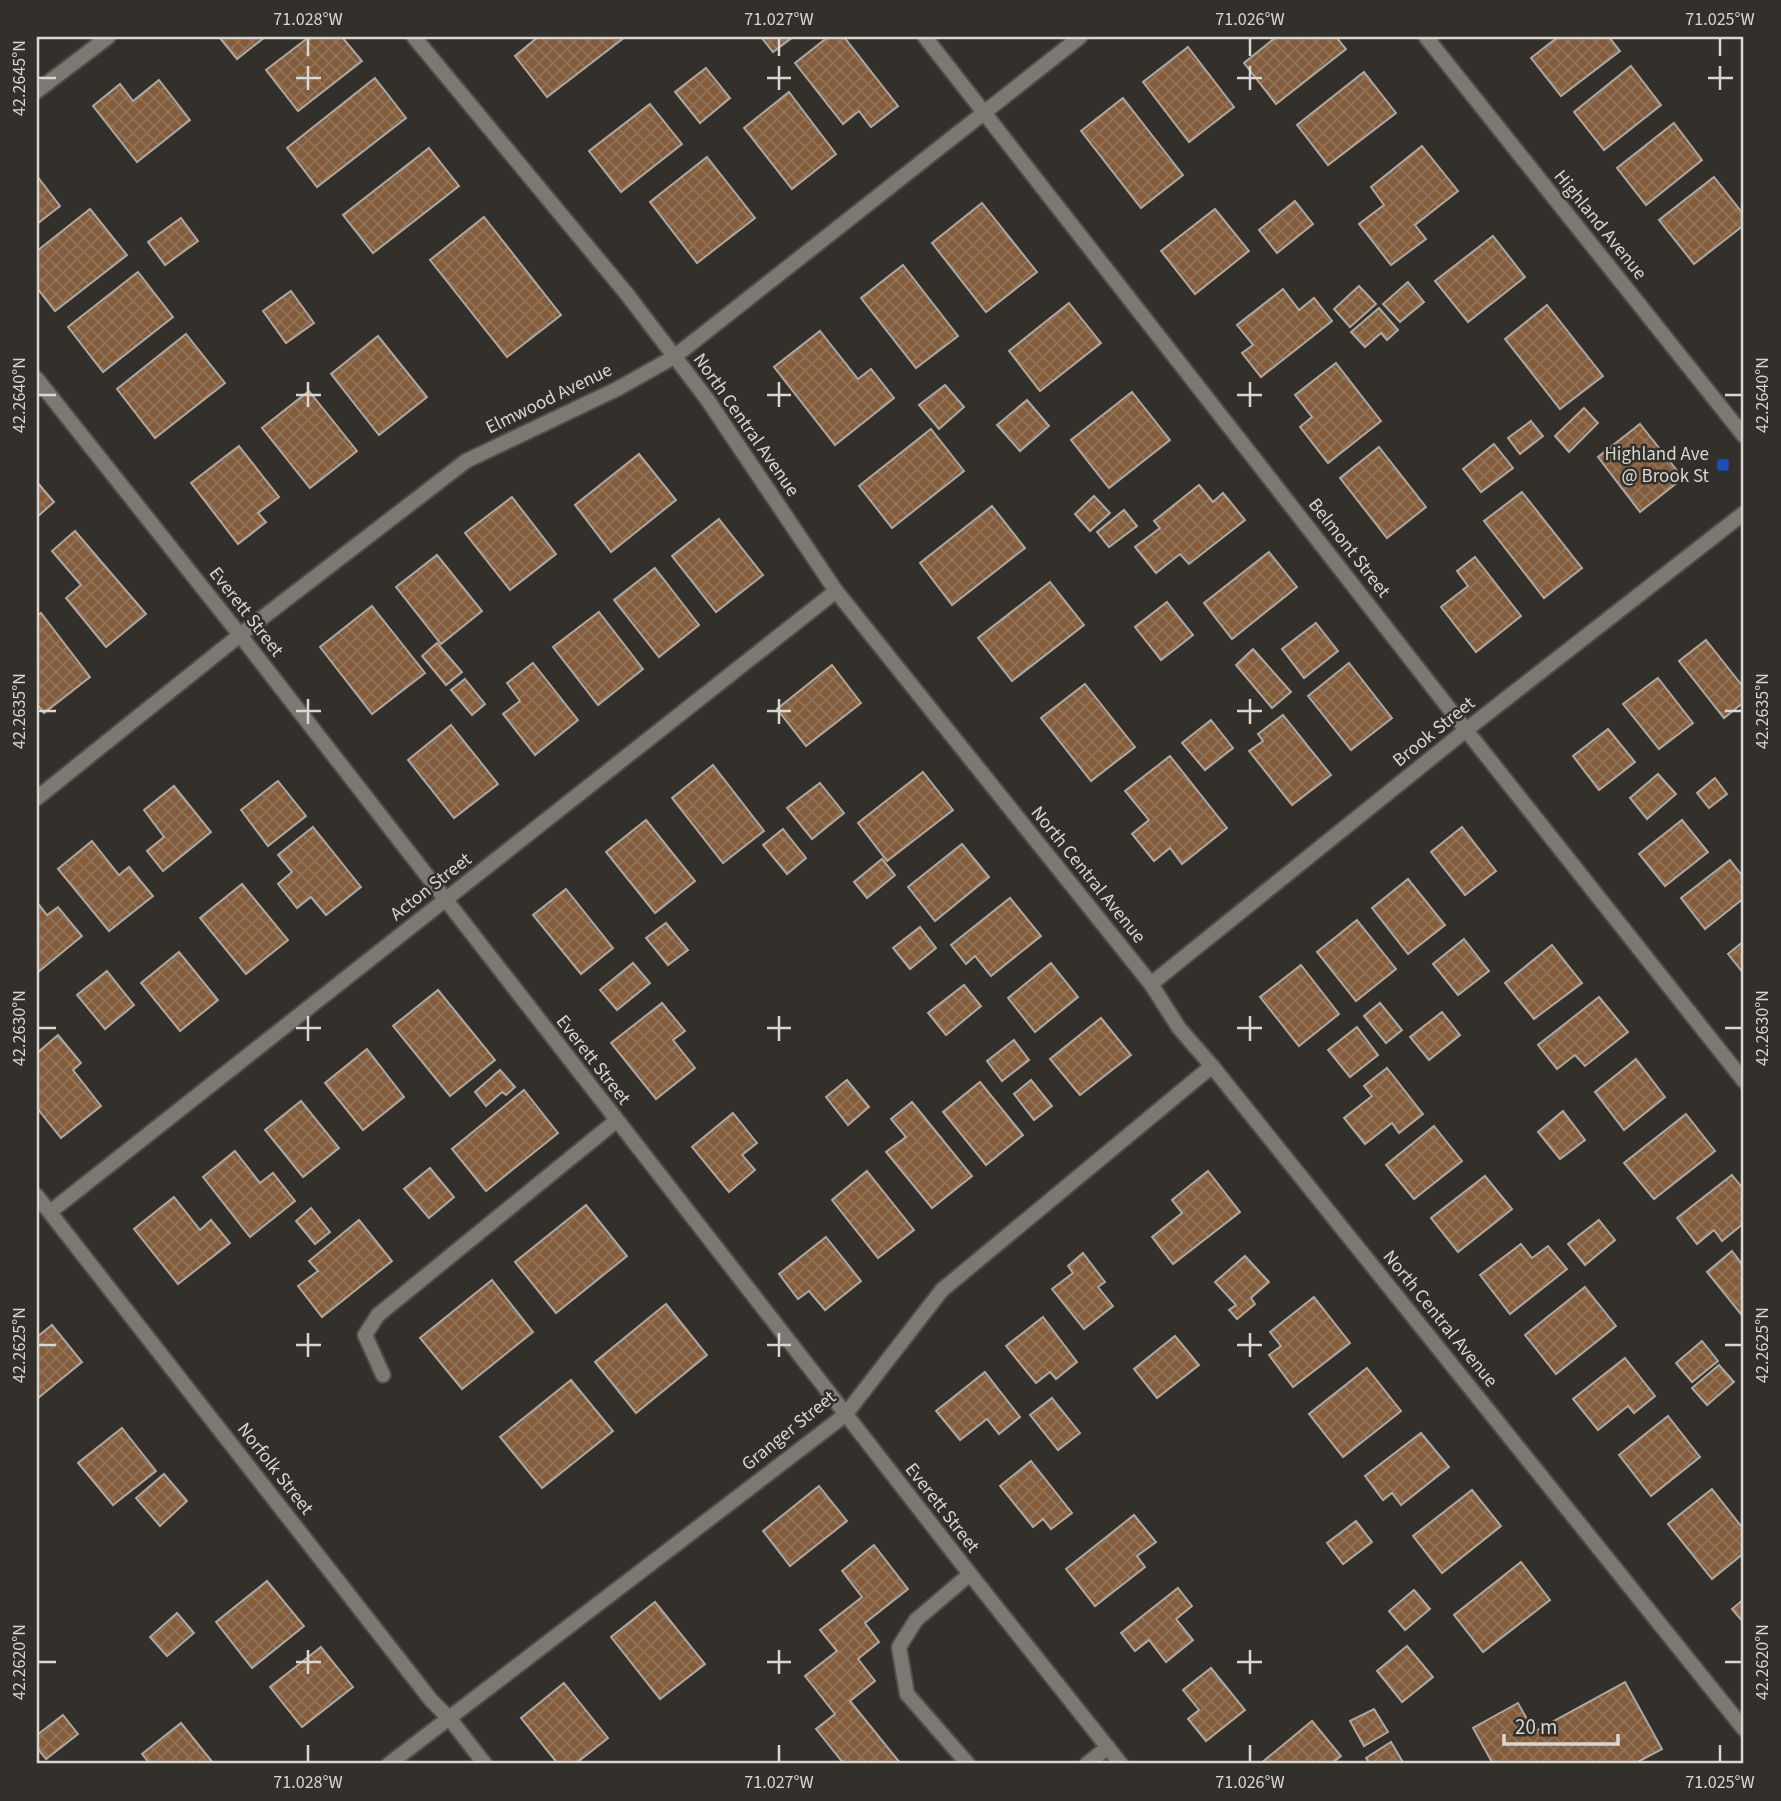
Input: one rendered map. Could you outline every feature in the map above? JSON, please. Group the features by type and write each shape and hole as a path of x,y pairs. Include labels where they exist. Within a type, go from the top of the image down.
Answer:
{"street":[{"path":"37,91 108,37"},
{"name":"North Central Avenue","path":"414,37 626,293 708,399 835,591 1151,984 1179,1028 1744,1729"},
{"name":"Belmont Street","path":"925,37 1744,1081"},
{"name":"Elmwood Avenue","path":"37,798 240,635 466,461 617,389 674,357 1080,37"},
{"name":"Highland Avenue","path":"1426,37 1744,436"},
{"name":"Everett Street","path":"37,379 240,635 845,1415 1121,1764"},
{"name":"Brook Street","path":"1151,984 1466,730 1744,513"},
{"name":"Acton Street","path":"50,1212 835,591"},
{"name":"Granger Street","path":"389,1764 845,1415 942,1290 1212,1066"},
{"path":"383,1375 365,1335 377,1315 616,1121"},
{"name":"Norfolk Street","path":"37,1196 431,1700 450,1719 485,1764"},
{"path":"968,1764 907,1694 899,1647 916,1620 970,1574"},
{"path":"1087,1764 1108,1747"}],"building":[{"path":"219,37 265,37 237,59"},
{"path":"309,37 342,37 362,61 298,111 266,70"},
{"path":"538,37 625,37 547,97 515,56"},
{"path":"761,37 793,37 773,52"},
{"path":"828,37 844,37 898,106 871,127 859,111 843,124 795,63"},
{"path":"1276,37 1336,37 1346,49 1276,104 1244,63"},
{"path":"1558,37 1609,37 1620,51 1561,96 1531,58"},
{"path":"1188,47 1234,107 1189,142 1143,82"},
{"path":"1631,66 1661,105 1604,150 1574,112"},
{"path":"706,68 730,98 700,123 675,92"},
{"path":"1364,72 1396,113 1328,165 1297,125"},
{"path":"375,78 406,118 317,187 287,148"},
{"path":"159,80 190,120 137,162 93,106 120,84 133,101"},
{"path":"789,92 836,154 792,189 744,128"},
{"path":"1123,98 1183,175 1141,208 1081,131"},
{"path":"650,104 682,144 621,192 589,151"},
{"path":"1674,123 1702,160 1646,205 1617,168"},
{"path":"1422,146 1458,191 1415,225 1426,239 1391,265 1359,224 1384,205 1371,187"},
{"path":"429,148 459,186 373,253 343,215"},
{"path":"707,157 755,218 697,263 650,202"},
{"path":"37,176 60,206 37,224"},
{"path":"1714,177 1744,215 1744,225 1694,264 1659,220"},
{"path":"1295,201 1313,224 1277,253 1259,230"},
{"path":"982,203 1037,272 986,312 932,243"},
{"path":"90,209 127,255 55,311 37,288 37,251"},
{"path":"1215,209 1249,251 1195,294 1161,251"},
{"path":"484,217 561,315 507,357 430,260"},
{"path":"181,218 198,241 165,265 148,242"},
{"path":"1493,236 1525,277 1468,322 1435,281"},
{"path":"903,265 958,336 916,368 861,298"},
{"path":"138,272 173,317 103,372 68,327"},
{"path":"1408,282 1424,302 1400,322 1383,304"},
{"path":"1359,286 1376,304 1350,327 1334,309"},
{"path":"1283,289 1299,310 1314,298 1332,321 1261,377 1242,353 1253,345 1237,325"},
{"path":"291,291 314,323 286,343 263,311"},
{"path":"1069,303 1101,343 1040,391 1009,351"},
{"path":"1547,305 1603,376 1560,409 1505,339"},
{"path":"1379,308 1398,330 1387,340 1381,333 1365,347 1351,332"},
{"path":"820,331 858,379 871,369 894,398 835,445 774,367"},
{"path":"186,334 225,383 155,438 117,389"},
{"path":"378,336 427,397 379,435 331,374"},
{"path":"1336,363 1381,421 1328,463 1300,427 1312,417 1295,395"},
{"path":"945,385 964,407 939,429 919,405"},
{"path":"309,391 357,451 310,488 262,428"},
{"path":"1132,392 1170,440 1109,488 1071,440"},
{"path":"1027,400 1049,426 1020,451 997,425"},
{"path":"1584,408 1598,423 1569,452 1555,436"},
{"path":"1531,421 1543,436 1520,454 1508,438"},
{"path":"1640,424 1683,478 1640,512 1598,457"},
{"path":"931,429 964,471 892,528 859,486"},
{"path":"1494,444 1513,468 1481,492 1463,469"},
{"path":"239,446 279,497 258,513 266,522 238,544 191,483"},
{"path":"1379,447 1426,507 1387,538 1340,478"},
{"path":"639,454 676,500 611,552 575,505"},
{"path":"37,482 54,502 37,517"},
{"path":"1199,485 1213,502 1223,493 1245,520 1189,564 1180,554 1156,573 1135,547 1160,528 1154,521"},
{"path":"1522,492 1582,568 1544,598 1484,521"},
{"path":"1094,496 1110,513 1090,531 1075,514"},
{"path":"512,497 556,554 510,590 465,533"},
{"path":"992,506 1025,548 952,605 920,563"},
{"path":"1124,510 1137,526 1109,547 1097,532"},
{"path":"719,519 763,575 716,612 672,556"},
{"path":"75,531 146,614 106,647 66,598 81,585 52,551"},
{"path":"1269,552 1297,587 1232,639 1204,603"},
{"path":"437,555 482,611 441,644 396,587"},
{"path":"1475,557 1521,616 1476,652 1441,607 1468,586 1457,571"},
{"path":"655,568 699,625 659,657 614,600"},
{"path":"1050,582 1084,625 1012,681 978,638"},
{"path":"1167,602 1193,635 1161,660 1135,627"},
{"path":"372,606 425,673 372,714 320,647"},
{"path":"599,612 643,669 598,705 553,647"},
{"path":"41,613 90,677 44,713 37,704 37,616"},
{"path":"1316,623 1338,651 1304,678 1282,649"},
{"path":"1706,640 1744,688 1744,702 1724,718 1679,661"},
{"path":"437,643 462,672 446,685 422,656"},
{"path":"1253,649 1291,692 1272,708 1236,665"},
{"path":"533,663 578,720 535,755 503,714 520,701 507,683"},
{"path":"1349,663 1392,718 1351,750 1308,696"},
{"path":"832,665 861,703 806,746 777,709"},
{"path":"1658,678 1693,723 1659,749 1623,704"},
{"path":"465,679 485,704 472,715 451,690"},
{"path":"1085,684 1135,747 1091,781 1041,718"},
{"path":"1283,715 1331,775 1292,805 1249,751 1263,741 1258,734"},
{"path":"1211,720 1233,748 1205,770 1182,743"},
{"path":"451,725 498,784 454,818 408,760"},
{"path":"1608,729 1635,762 1599,790 1573,756"},
{"path":"1170,756 1227,828 1182,864 1170,848 1154,861 1132,834 1149,820 1125,791"},
{"path":"713,765 764,831 723,863 672,798"},
{"path":"923,772 953,810 887,861 858,823"},
{"path":"1658,774 1676,794 1647,819 1630,798"},
{"path":"1715,778 1727,794 1709,808 1697,793"},
{"path":"278,781 306,816 268,846 241,810"},
{"path":"820,783 844,813 812,839 787,808"},
{"path":"174,786 211,832 163,871 147,851 164,837 144,810"},
{"path":"646,820 695,881 655,913 606,852"},
{"path":"1682,820 1708,852 1665,886 1639,854"},
{"path":"313,827 361,887 326,915 311,897 297,908 278,884 292,872 278,855"},
{"path":"1462,827 1496,871 1465,895 1431,852"},
{"path":"783,829 806,858 787,874 763,845"},
{"path":"92,841 119,875 129,867 153,896 109,931 58,869"},
{"path":"962,844 989,877 935,921 908,887"},
{"path":"882,859 895,875 867,898 854,882"},
{"path":"1730,860 1744,878 1744,898 1705,929 1681,898"},
{"path":"1408,879 1445,925 1408,954 1372,908"},
{"path":"242,884 288,940 246,974 200,918"},
{"path":"566,889 613,948 581,974 533,915"},
{"path":"1010,898 1041,936 991,976 975,956 966,964 951,945"},
{"path":"37,902 47,915 58,907 82,936 37,973"},
{"path":"1357,920 1396,969 1356,1001 1317,952"},
{"path":"666,923 688,950 668,965 646,938"},
{"path":"920,927 936,948 910,969 893,948"},
{"path":"1464,939 1489,971 1458,995 1433,964"},
{"path":"1744,941 1744,974 1728,954"},
{"path":"1552,945 1582,983 1534,1019 1505,983"},
{"path":"179,952 218,1000 180,1031 141,983"},
{"path":"633,963 650,983 617,1010 600,990"},
{"path":"1051,963 1078,997 1035,1032 1008,998"},
{"path":"1301,965 1339,1014 1299,1046 1260,997"},
{"path":"107,971 134,1005 105,1029 77,995"},
{"path":"964,985 981,1006 946,1035 928,1013"},
{"path":"438,990 495,1060 450,1096 393,1026"},
{"path":"1599,997 1628,1032 1585,1066 1575,1055 1557,1069 1538,1045"},
{"path":"662,1003 685,1031 673,1040 695,1068 656,1099 611,1043"},
{"path":"1380,1003 1402,1030 1386,1043 1364,1016"},
{"path":"1442,1012 1460,1035 1429,1060 1410,1037"},
{"path":"1101,1018 1131,1055 1080,1095 1050,1059"},
{"path":"1357,1027 1378,1055 1350,1077 1328,1050"},
{"path":"58,1035 81,1063 73,1070 101,1106 61,1138 37,1108 37,1053"},
{"path":"1014,1040 1029,1060 1002,1081 987,1061"},
{"path":"367,1049 404,1097 363,1130 325,1083"},
{"path":"1636,1059 1665,1097 1624,1130 1595,1092"},
{"path":"1387,1068 1423,1114 1399,1133 1392,1123 1365,1144 1344,1118 1372,1096 1364,1086"},
{"path":"500,1070 515,1087 506,1095 502,1092 486,1106 475,1092"},
{"path":"847,1080 869,1107 848,1125 826,1097"},
{"path":"1031,1080 1052,1106 1034,1120 1014,1094"},
{"path":"980,1082 1023,1135 986,1165 943,1112"},
{"path":"524,1090 558,1133 486,1191 452,1149"},
{"path":"301,1101 339,1148 303,1177 265,1130"},
{"path":"912,1102 972,1176 932,1208 886,1152 906,1137 891,1119"},
{"path":"1563,1111 1585,1140 1560,1159 1538,1132"},
{"path":"733,1113 757,1143 742,1155 755,1170 729,1192 692,1147"},
{"path":"1686,1114 1715,1151 1654,1199 1624,1163"},
{"path":"1434,1126 1462,1161 1414,1199 1386,1165"},
{"path":"235,1151 260,1183 273,1173 295,1201 250,1237 203,1177"},
{"path":"430,1168 454,1197 429,1218 404,1189"},
{"path":"867,1171 914,1230 878,1258 832,1200"},
{"path":"1208,1171 1240,1212 1173,1264 1152,1237 1182,1213 1172,1200"},
{"path":"1732,1175 1744,1190 1744,1223 1722,1241 1714,1230 1697,1244 1677,1218"},
{"path":"1485,1176 1512,1209 1458,1252 1431,1218"},
{"path":"174,1197 200,1230 211,1220 230,1243 178,1284 134,1229"},
{"path":"586,1205 627,1256 556,1313 515,1262"},
{"path":"311,1208 330,1232 315,1244 296,1221"},
{"path":"359,1220 392,1261 322,1317 298,1286 318,1271 309,1261"},
{"path":"1599,1220 1615,1240 1585,1265 1568,1244"},
{"path":"826,1237 861,1281 825,1310 809,1291 798,1299 779,1274"},
{"path":"1521,1244 1532,1258 1548,1246 1567,1269 1510,1314 1480,1275"},
{"path":"1732,1251 1742,1264 1744,1262 1744,1318 1707,1272"},
{"path":"1083,1253 1105,1282 1098,1287 1113,1306 1084,1329 1052,1289 1073,1273 1068,1266"},
{"path":"1245,1256 1269,1282 1251,1298 1255,1304 1237,1319 1229,1310 1236,1305 1215,1282"},
{"path":"492,1280 533,1332 462,1389 420,1338"},
{"path":"1585,1287 1616,1326 1556,1374 1525,1335"},
{"path":"1314,1297 1350,1343 1293,1387 1269,1355 1281,1346 1270,1332"},
{"path":"666,1304 707,1355 636,1413 595,1362"},
{"path":"1043,1317 1077,1362 1056,1379 1050,1372 1036,1383 1006,1346"},
{"path":"52,1325 82,1362 37,1399 37,1337"},
{"path":"1175,1336 1199,1365 1157,1398 1134,1369"},
{"path":"1702,1341 1718,1361 1692,1382 1676,1363"},
{"path":"1625,1358 1655,1396 1634,1413 1628,1406 1598,1430 1573,1399"},
{"path":"1719,1365 1734,1382 1707,1405 1692,1388"},
{"path":"1367,1368 1401,1411 1343,1457 1309,1414"},
{"path":"985,1372 1020,1417 999,1434 987,1419 960,1440 936,1411"},
{"path":"571,1380 613,1431 542,1488 500,1437"},
{"path":"1052,1398 1080,1433 1058,1450 1030,1415"},
{"path":"1668,1416 1700,1457 1651,1496 1619,1455"},
{"path":"122,1428 156,1471 113,1505 78,1463"},
{"path":"1421,1433 1449,1467 1401,1505 1392,1493 1383,1500 1365,1476"},
{"path":"1031,1461 1072,1513 1051,1529 1043,1519 1033,1527 1000,1486"},
{"path":"164,1474 187,1501 160,1526 136,1498"},
{"path":"819,1486 847,1521 790,1566 763,1531"},
{"path":"1712,1489 1744,1530 1744,1553 1712,1579 1668,1524"},
{"path":"1472,1490 1501,1526 1442,1573 1413,1536"},
{"path":"1134,1515 1156,1542 1137,1556 1145,1567 1095,1606 1066,1569"},
{"path":"1356,1521 1372,1542 1343,1564 1327,1543"},
{"path":"874,1545 908,1589 865,1623 879,1642 858,1659 875,1681 850,1701 901,1764 844,1764 816,1729 835,1714 805,1676 837,1651 820,1630 862,1597 842,1571"},
{"path":"1521,1562 1550,1600 1483,1652 1454,1615"},
{"path":"267,1581 304,1626 252,1668 216,1622"},
{"path":"1178,1588 1192,1606 1176,1619 1193,1640 1166,1662 1149,1640 1135,1651 1121,1633"},
{"path":"1414,1590 1430,1609 1405,1630 1389,1611"},
{"path":"1744,1599 1744,1623 1732,1609"},
{"path":"655,1602 705,1664 660,1699 611,1637"},
{"path":"177,1613 194,1633 167,1656 150,1637"},
{"path":"1407,1646 1433,1677 1402,1702 1377,1671"},
{"path":"321,1647 353,1687 302,1727 270,1687"},
{"path":"1211,1668 1245,1710 1206,1741 1188,1719 1199,1710 1183,1690"},
{"path":"1625,1682 1662,1749 1634,1764 1493,1764 1473,1728 1518,1703 1534,1732"},
{"path":"564,1683 608,1738 575,1764 558,1764 521,1718"},
{"path":"1374,1709 1388,1732 1364,1746 1350,1721"},
{"path":"63,1715 78,1734 46,1759 37,1748 37,1735"},
{"path":"1312,1721 1341,1756 1331,1764 1260,1764"},
{"path":"181,1723 214,1764 150,1764 142,1754"},
{"path":"1391,1742 1404,1764 1370,1764 1366,1758"}],"place":[{"name":"Highland Ave @ Brook St","path":"1723,465"}]}
